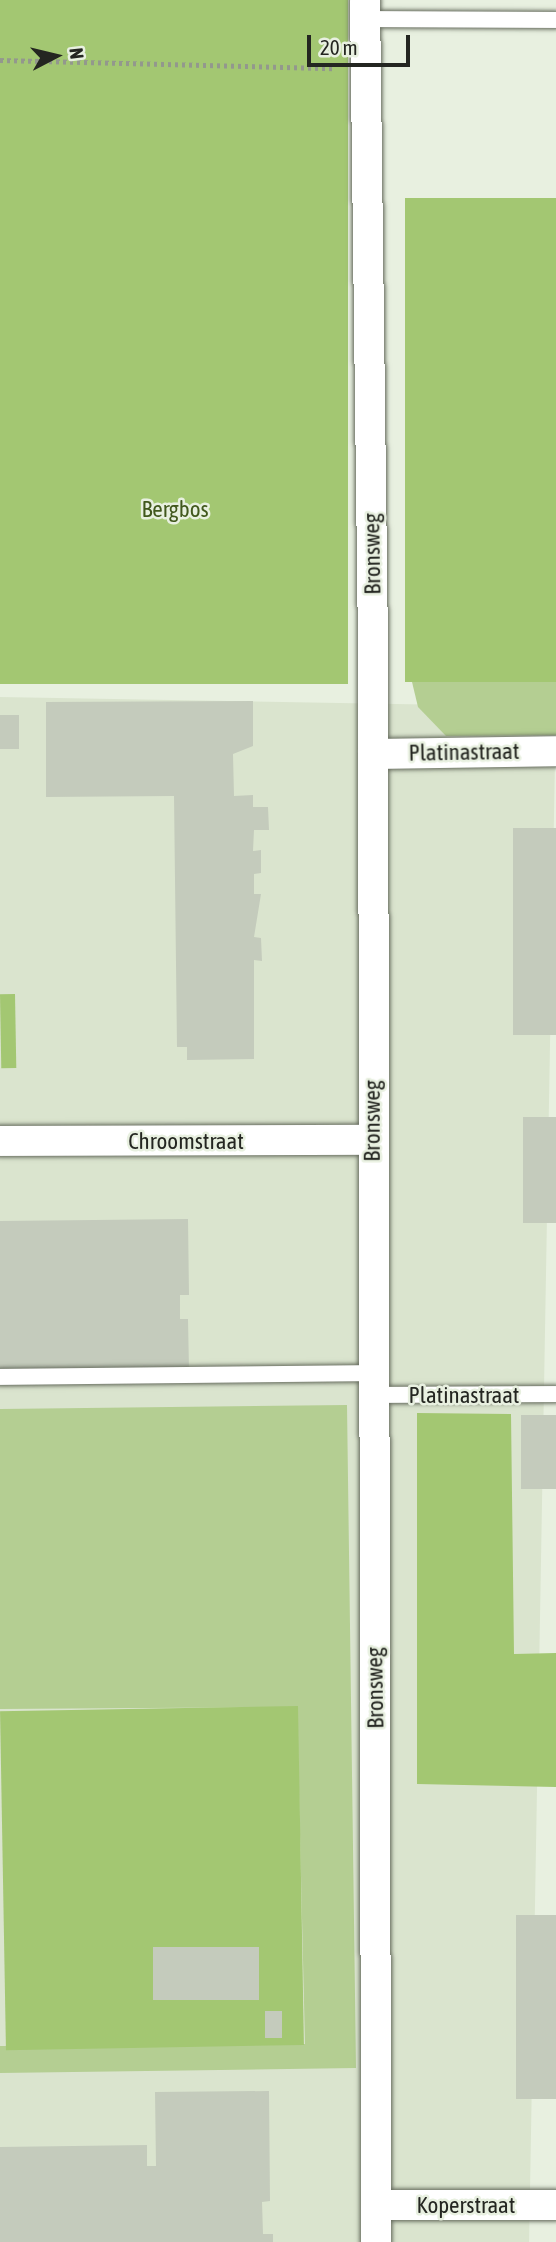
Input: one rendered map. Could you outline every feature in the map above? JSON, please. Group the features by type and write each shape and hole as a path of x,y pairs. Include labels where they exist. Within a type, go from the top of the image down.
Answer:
{"street":[{"name":"Bronsweg","path":"365,10 373,754 372,1384 376,2242"},
{"name":"Platinastraat","path":"373,754 556,751"},
{"name":"Chroomstraat","path":"0,1141 372,1140"},
{"name":"Koperstraat","path":"376,2205 556,2205"}],"lane":[{"path":"365,10 556,20"},
{"name":"Platinastraat","path":"0,1377 372,1384 556,1394"}],"path":[{"path":"0,60 365,69"}],"shaded area":[{"path":"0,697 556,707 529,2242 0,2242"}],"green space":[{"name":"Bergbos","path":"0,0 348,0 348,684 0,684"},
{"path":"405,198 556,198 556,682 405,682"},
{"path":"412,682 556,682 556,735 446,736 418,707"},
{"path":"0,994 15,994 16,1068 1,1068"},
{"path":"347,1405 356,2068 0,2073 0,2046 305,2044 297,1707 0,1709 0,1409"},
{"path":"417,1413 511,1414 514,1654 556,1653 556,1787 417,1784"},
{"path":"298,1706 304,2045 6,2050 0,1711"}],"building":[{"path":"253,701 253,746 233,754 234,796 253,795 253,807 268,807 269,830 254,830 253,851 261,850 261,873 254,874 254,894 261,894 254,937 261,938 262,961 254,960 254,1059 187,1060 187,1047 177,1047 174,796 46,797 46,702"},
{"path":"0,715 19,715 19,749 0,749"},
{"path":"513,828 556,828 556,1035 513,1035"},
{"path":"523,1117 556,1117 556,1223 523,1223"},
{"path":"188,1219 189,1295 180,1295 180,1319 188,1319 189,1369 0,1370 0,1221"},
{"path":"521,1415 556,1415 556,1489 521,1489"},
{"path":"516,1915 556,1915 556,2099 516,2099"},
{"path":"153,1947 259,1947 259,2000 153,2000"},
{"path":"265,2011 282,2011 282,2038 265,2038"},
{"path":"269,2091 270,2201 262,2202 263,2234 273,2234 273,2242 0,2242 0,2147 147,2145 147,2166 156,2166 155,2092"}]}
